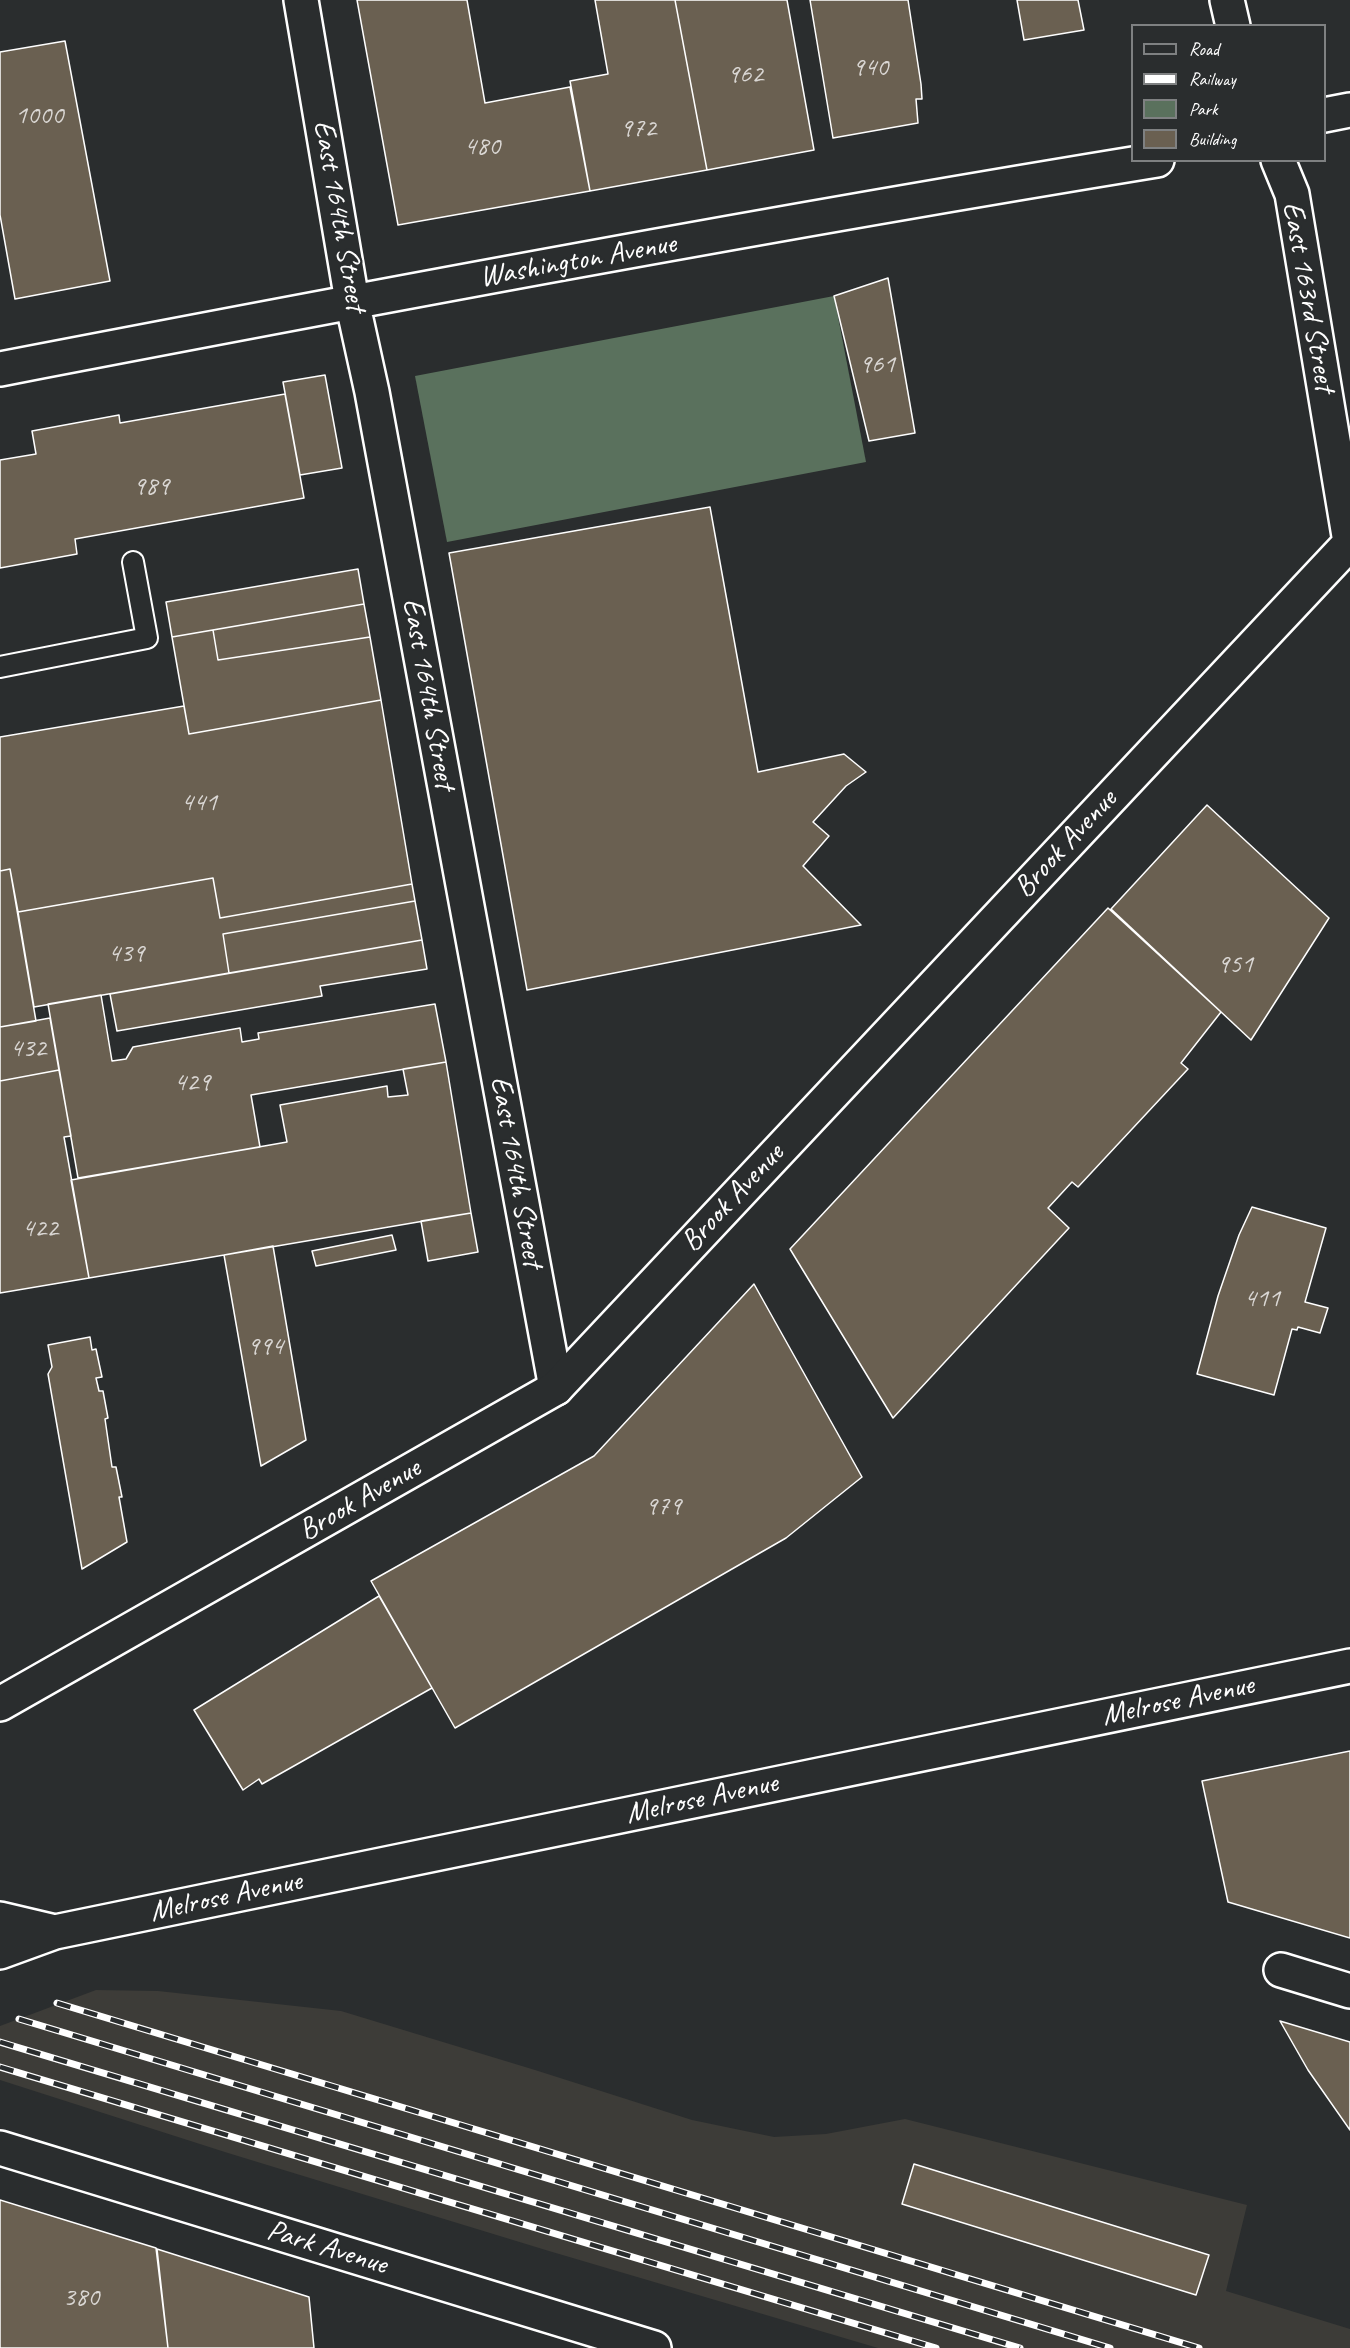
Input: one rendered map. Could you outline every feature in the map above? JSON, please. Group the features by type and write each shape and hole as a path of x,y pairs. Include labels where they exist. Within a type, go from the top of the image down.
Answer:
{"main road":[{"name":"East 164th Street","path":"301,0 352,301 372,392 556,1388"},
{"path":"1227,0 1233,24"},
{"path":"1326,115 1350,110"},
{"name":"Washington Avenue","path":"0,369 352,301 938,196 1145,162"},
{"name":"East 163rd Street","path":"1279,162 1292,194 1350,543"},
{"name":"Brook Avenue","path":"0,1704 556,1388 1350,543"},
{"name":"Melrose Avenue","path":"0,1952 55,1932 1350,1666"},
{"path":"0,1919 55,1932"},
{"name":"Melrose Avenue","path":"0,1934 55,1932"},
{"path":"1281,1970 1350,1991"},
{"name":"Park Avenue","path":"0,2148 654,2348"}],"lane":[{"path":"0,667 147,638 133,562"}],"shaded area":[{"path":"96,1990 158,1991 341,2011 692,2120 774,2137 826,2134 905,2119 1247,2205 1226,2291 1350,2329 1350,2348 878,2348 549,2251 228,2153 0,2080 0,2026"}],"green space":[{"path":"834,296 866,462 447,542 415,376"}],"building":[{"path":"357,0 467,0 485,103 570,87 590,191 398,225"},
{"path":"595,0 675,0 707,170 590,191 570,81 608,74"},
{"path":"675,0 787,0 814,150 707,170"},
{"path":"810,0 908,0 921,84 922,99 916,99 918,123 833,138"},
{"path":"1017,0 1078,0 1084,30 1024,40"},
{"path":"65,41 110,281 15,299 0,215 0,52"},
{"path":"888,278 915,433 869,441 834,296"},
{"path":"325,375 342,468 300,475 283,382"},
{"path":"285,394 304,498 75,539 77,554 0,568 0,460 36,454 32,431 119,415 120,423"},
{"path":"710,507 758,772 844,754 866,772 846,786 813,822 829,836 803,866 861,925 527,990 449,553"},
{"path":"358,569 364,604 172,637 166,602"},
{"path":"364,604 370,637 218,660 213,630"},
{"path":"213,630 218,660 370,637 381,700 189,734 172,637"},
{"path":"381,700 412,884 220,918 213,878 18,912 10,869 0,871 0,737 184,706 189,734"},
{"path":"1207,805 1329,918 1251,1040 1111,909"},
{"path":"10,869 36,1021 0,1027 0,871"},
{"path":"213,878 220,918 412,884 415,901 223,934 229,973 34,1007 18,912"},
{"path":"415,901 422,940 229,973 223,934"},
{"path":"1108,908 1221,1012 1181,1063 1188,1069 1078,1187 1072,1182 1048,1208 1069,1228 893,1418 790,1249"},
{"path":"422,940 427,969 320,986 322,996 117,1031 110,994"},
{"path":"101,995 112,1061 126,1059 133,1047 240,1028 242,1042 259,1039 258,1033 435,1004 446,1062 251,1095 260,1147 78,1178 48,1004"},
{"path":"50,1018 59,1070 0,1081 0,1027"},
{"path":"446,1062 471,1213 89,1278 71,1180 287,1142 280,1105 387,1086 388,1097 408,1095 403,1069"},
{"path":"59,1070 71,1136 64,1137 89,1278 0,1293 0,1081"},
{"path":"1252,1207 1326,1228 1305,1302 1328,1308 1320,1333 1298,1327 1297,1330 1292,1329 1274,1395 1197,1374 1218,1296 1239,1235"},
{"path":"471,1213 478,1252 428,1261 421,1221"},
{"path":"392,1235 396,1250 316,1266 312,1251"},
{"path":"273,1246 306,1440 261,1466 224,1255"},
{"path":"754,1284 862,1477 786,1538 455,1728 371,1581 594,1456"},
{"path":"90,1337 92,1350 96,1349 102,1377 96,1378 99,1391 103,1391 112,1467 116,1467 122,1497 119,1497 127,1542 82,1569 48,1374 52,1367 48,1345"},
{"path":"379,1596 432,1688 262,1784 259,1779 243,1790 194,1710"},
{"path":"1350,1751 1350,1938 1228,1902 1202,1781"},
{"path":"1280,2021 1350,2042 1350,2130 1308,2070"},
{"path":"914,2164 1209,2255 1196,2295 902,2204"},
{"path":"0,2200 156,2248 168,2348 0,2348"},
{"path":"157,2249 309,2297 314,2348 168,2348"}],"railway":[{"path":"57,2003 1199,2348"},
{"path":"19,2019 1110,2348"},
{"path":"0,2042 1020,2348"},
{"path":"0,2067 936,2348"}]}
